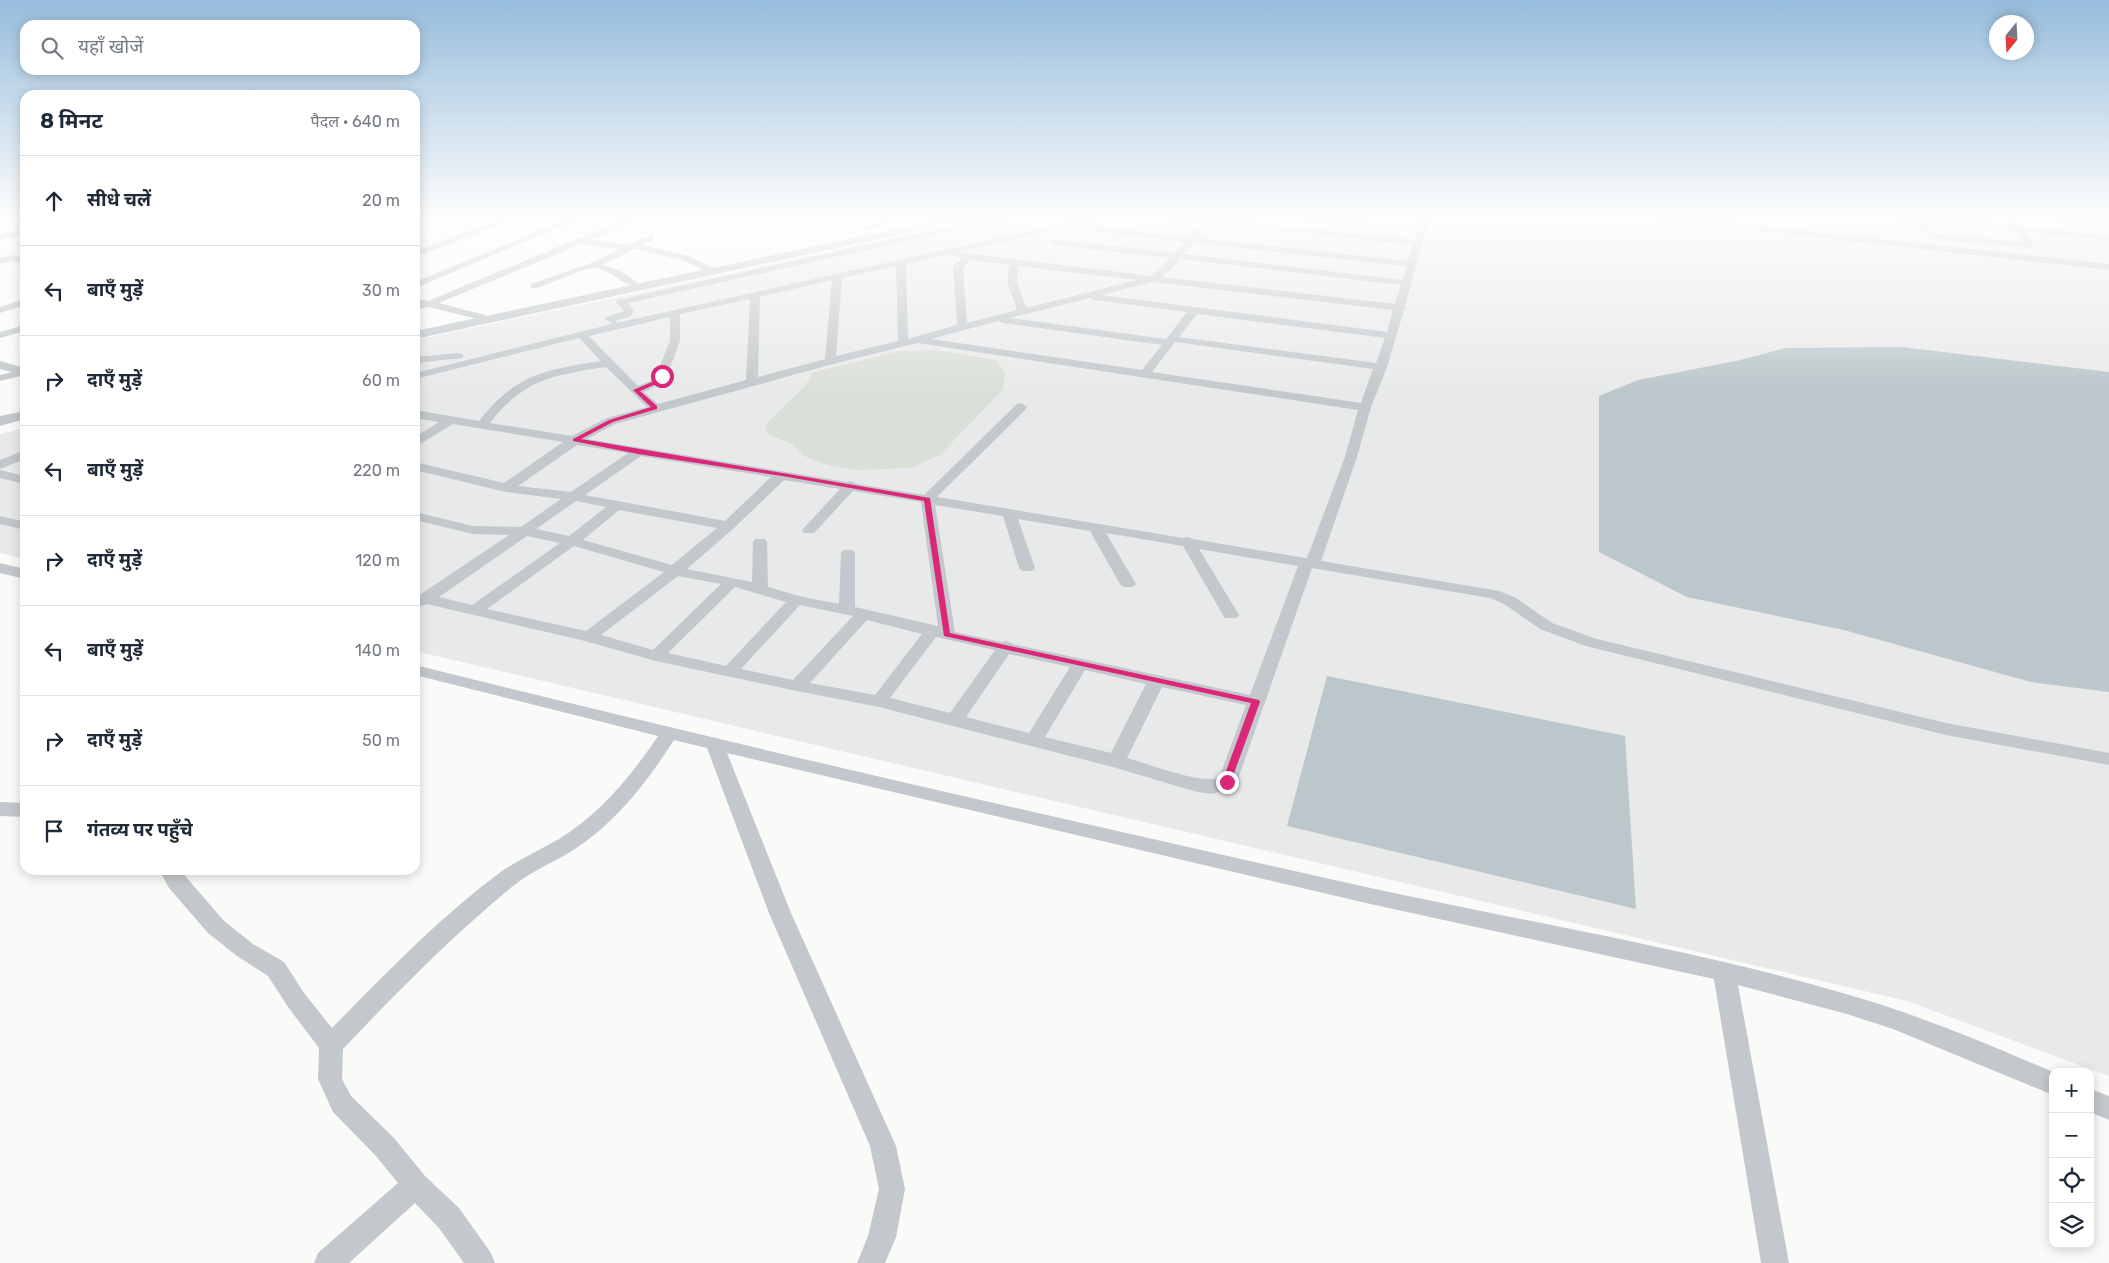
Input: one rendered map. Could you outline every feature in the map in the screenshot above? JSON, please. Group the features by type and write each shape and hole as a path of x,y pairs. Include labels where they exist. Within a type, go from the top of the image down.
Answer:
{"street":[{"path":"420,283 439,275"},
{"path":"420,306 499,275"},
{"path":"534,286 566,275"},
{"path":"621,275 634,284"},
{"path":"420,330 684,275"},
{"path":"420,335 689,275"},
{"path":"617,326 610,320 626,315 629,311 621,302 742,275"},
{"path":"420,375 494,354 846,275"},
{"path":"901,275 903,343"},
{"path":"959,275 962,326"},
{"path":"1012,275 1014,290 1023,312"},
{"path":"1118,275 1401,308"},
{"path":"506,488 575,440 611,421 830,361 917,340 962,326 1153,279 1160,275"},
{"path":"1336,275 1407,283"},
{"path":"420,601 475,610 589,637 656,656 729,672 879,701 1116,760 1197,785 1220,786 1227,782 1351,457 1365,407 1382,367 1401,308 1409,275"},
{"path":"830,361 837,277"},
{"path":"752,382 755,295"},
{"path":"1086,296 1392,336"},
{"path":"420,303 481,317"},
{"path":"0,310 20,304"},
{"path":"1145,374 1194,310"},
{"path":"636,390 654,383 662,376 675,340 675,313"},
{"path":"996,319 1382,367"},
{"path":"0,335 20,329"},
{"path":"581,334 655,408"},
{"path":"917,340 1365,407"},
{"path":"420,360 494,354"},
{"path":"483,424 496,406 517,387 537,376 608,363"},
{"path":"0,365 20,372"},
{"path":"0,370 20,373"},
{"path":"0,378 20,374"},
{"path":"927,499 1020,407"},
{"path":"420,415 483,424 638,452 851,485 1494,594 1510,601 1546,626 1592,643 1946,729 2109,759"},
{"path":"0,421 20,416"},
{"path":"420,439 452,420"},
{"path":"0,426 20,421"},
{"path":"420,601 638,452"},
{"path":"0,465 20,456"},
{"path":"420,467 506,488 618,504 728,526"},
{"path":"0,474 20,479"},
{"path":"589,637 675,571 728,526 782,474"},
{"path":"809,530 851,485"},
{"path":"879,701 940,632 927,499"},
{"path":"475,610 572,541 618,504"},
{"path":"1009,512 1027,568"},
{"path":"420,517 473,530 525,531 572,541 675,571 732,581 796,600 1256,702"},
{"path":"0,520 20,525"},
{"path":"1094,526 1128,584"},
{"path":"1186,541 1231,615"},
{"path":"760,542 760,589"},
{"path":"847,610 848,554"},
{"path":"0,568 20,573"},
{"path":"656,656 732,581"},
{"path":"729,672 796,600"},
{"path":"797,686 863,615"},
{"path":"955,720 1006,646"},
{"path":"1034,740 1081,663"},
{"path":"420,671 714,744 1371,896 1724,972 1848,1005 1914,1026 2049,1082"},
{"path":"1116,760 1157,680"},
{"path":"331,1045 417,957 458,919 511,876 567,844 599,821 643,773 669,733"},
{"path":"714,744 780,913 883,1146 892,1189 882,1237 871,1263"},
{"path":"0,809 20,810"},
{"path":"172,875 216,927 246,950 276,969 296,1000 331,1045 330,1079 342,1104 385,1147 416,1185 449,1218 480,1263"},
{"path":"1724,972 1775,1263"},
{"path":"2094,1102 2109,1108"},
{"path":"328,1263 416,1185"}],"shaded area":[{"path":"720,275 2109,275 2109,1076 2094,1070 2094,1068 2087,1068 1907,1001 420,652 420,339"},
{"path":"1902,347 2109,372 2109,692 2031,682 1844,630 1687,597 1599,552 1599,396 1638,380 1736,361 1786,348"},
{"path":"936,350 996,360 1005,372 1003,389 940,455 910,468 858,470 828,465 804,456 793,445 765,432 767,423 805,386 812,373 899,351"},
{"path":"20,429 20,558 0,553 0,434"},
{"path":"1327,676 1625,736 1636,909 1287,826"}],"route":[{"path":"662,376 654,383 636,390 655,408 611,421 575,440 927,499 947,634 1256,702 1227,782"}]}
